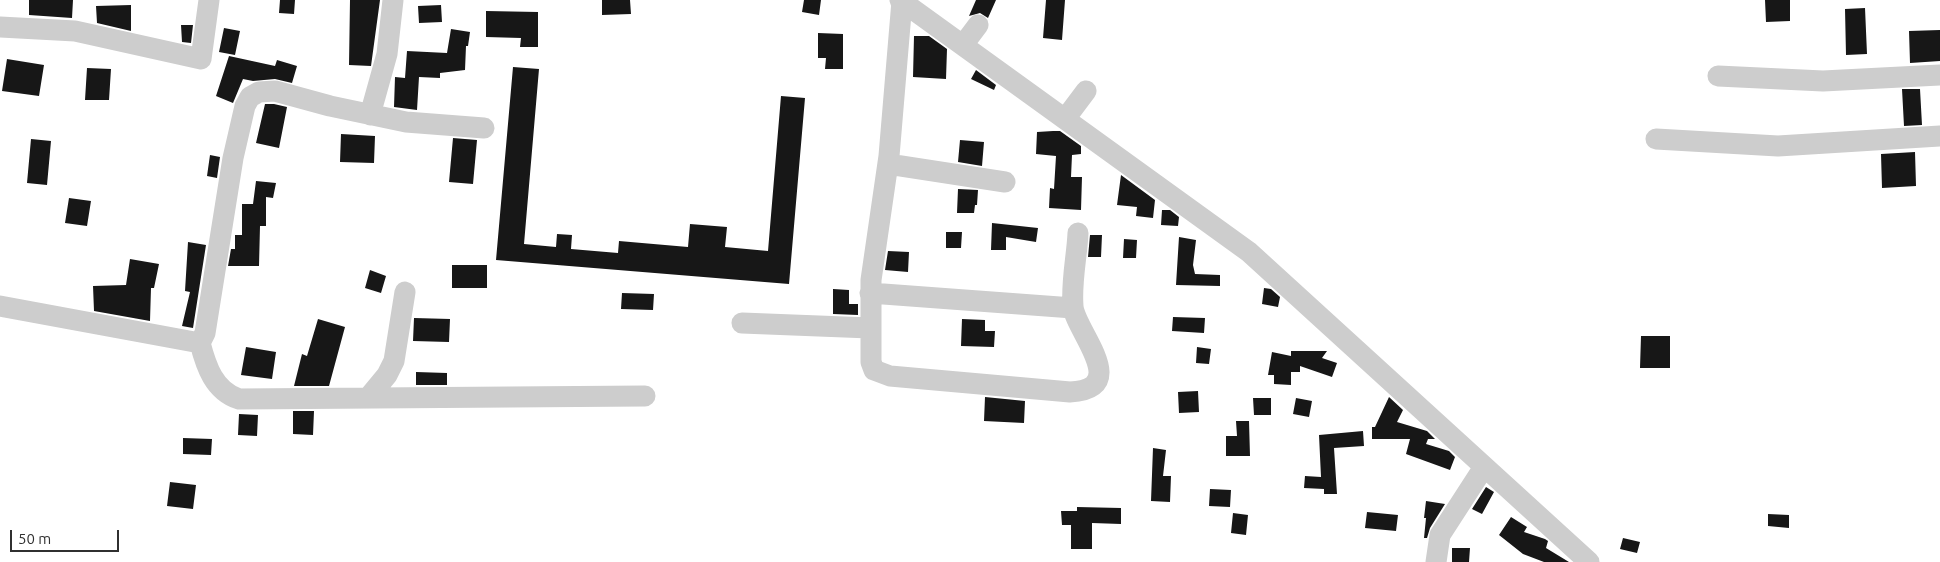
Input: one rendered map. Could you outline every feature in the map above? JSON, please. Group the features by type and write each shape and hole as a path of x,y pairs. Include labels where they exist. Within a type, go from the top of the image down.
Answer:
{"street":[{"path":"0,27 75,31 202,59 209,0"},
{"path":"370,115 387,54 393,0"},
{"path":"1078,233 1073,308 1097,360 1097,378 1094,385 1079,392 884,375 872,367 870,293 888,164 901,1 970,36 1075,105 1249,252 1589,562"},
{"path":"1718,76 1823,81 1940,75"},
{"path":"484,128 406,122 275,91 259,92 250,97 245,106 233,158 205,333 200,342 206,368 222,390 230,396 253,399 645,396"},
{"path":"1656,139 1778,146 1940,136"},
{"path":"888,164 1005,182"},
{"path":"368,398 387,375 394,361 405,292"},
{"path":"870,293 1073,308"},
{"path":"0,306 200,342"},
{"path":"742,323 870,328"},
{"path":"1436,562 1440,535 1484,467"}],"building":[{"path":"29,0 73,0 72,18 29,15"},
{"path":"280,0 295,0 294,14 279,13"},
{"path":"350,0 380,0 371,66 349,65"},
{"path":"602,0 630,0 631,14 602,15"},
{"path":"804,0 821,0 819,15 802,12"},
{"path":"976,0 996,0 988,18 980,13 969,16"},
{"path":"1046,0 1065,0 1062,40 1043,38"},
{"path":"1765,0 1790,0 1790,21 1766,22"},
{"path":"131,5 131,31 97,23 96,6"},
{"path":"441,5 442,22 419,23 418,6"},
{"path":"1865,8 1867,54 1846,55 1845,9"},
{"path":"486,11 538,12 538,47 520,47 521,38 486,37"},
{"path":"181,25 193,25 191,43 182,42"},
{"path":"224,28 240,31 235,55 219,52"},
{"path":"451,29 470,32 468,46 466,46 465,70 440,73 440,78 419,77 417,110 394,107 395,77 405,78 407,51 447,53"},
{"path":"1940,30 1940,61 1910,63 1909,31"},
{"path":"818,33 843,34 843,69 825,69 826,58 818,58"},
{"path":"914,36 929,36 947,49 946,79 913,77"},
{"path":"229,56 275,66 277,60 297,66 292,83 275,79 253,81 243,79 233,103 216,96"},
{"path":"7,59 44,65 39,96 2,91"},
{"path":"513,67 539,69 524,244 556,247 557,234 572,235 571,249 618,253 619,241 688,247 690,224 727,227 725,247 768,251 781,96 805,98 789,284 496,260"},
{"path":"87,68 111,69 109,100 85,100"},
{"path":"976,70 996,85 994,90 971,79"},
{"path":"1902,89 1920,89 1922,125 1904,126"},
{"path":"265,104 287,107 279,148 256,143"},
{"path":"1060,131 1081,146 1081,154 1072,155 1071,177 1082,177 1081,210 1049,208 1050,188 1054,189 1056,156 1036,154 1037,132"},
{"path":"341,134 375,136 374,163 340,162"},
{"path":"453,138 477,140 473,184 449,182"},
{"path":"31,139 51,141 47,185 27,183"},
{"path":"960,140 984,142 982,166 958,162"},
{"path":"1915,152 1916,186 1882,188 1881,154"},
{"path":"210,155 220,157 217,178 207,176"},
{"path":"1121,175 1155,200 1153,218 1136,216 1137,207 1117,205"},
{"path":"256,181 276,183 273,198 266,197 266,226 260,226 259,266 228,266 231,249 235,249 235,235 242,235 242,204 253,204"},
{"path":"958,189 978,190 977,205 975,205 974,213 957,213"},
{"path":"69,198 91,201 87,226 65,223"},
{"path":"1162,210 1170,210 1179,217 1178,226 1161,225"},
{"path":"992,223 1038,228 1036,242 1006,237 1006,250 991,250"},
{"path":"946,232 962,232 961,248 946,248"},
{"path":"1090,235 1102,235 1101,257 1088,257"},
{"path":"1179,237 1196,240 1193,265 1195,274 1220,275 1220,286 1176,285"},
{"path":"1124,239 1137,240 1136,258 1123,258"},
{"path":"188,242 206,245 193,328 182,326 190,292 185,291"},
{"path":"888,251 909,252 908,272 885,270"},
{"path":"130,259 159,264 154,288 151,288 150,321 94,311 93,286 126,285"},
{"path":"452,265 487,265 487,288 452,288"},
{"path":"370,270 386,276 381,293 365,288"},
{"path":"1264,288 1271,289 1280,297 1278,307 1262,304"},
{"path":"833,289 849,290 849,304 858,304 858,315 833,314"},
{"path":"622,293 654,294 653,310 621,309"},
{"path":"1173,317 1205,318 1204,333 1172,331"},
{"path":"414,318 450,319 449,342 413,341"},
{"path":"318,319 345,327 329,386 294,386 302,354 307,356"},
{"path":"962,319 985,320 985,331 995,331 994,347 961,346"},
{"path":"1641,336 1670,336 1670,368 1640,368"},
{"path":"246,347 276,352 272,379 241,375"},
{"path":"1197,347 1211,349 1209,364 1196,363"},
{"path":"1291,351 1327,351 1322,358 1337,363 1332,377 1300,366 1300,372 1291,372 1291,385 1274,384 1274,375 1268,375 1272,352 1291,356"},
{"path":"416,372 447,373 447,385 416,385"},
{"path":"1198,391 1199,412 1179,413 1178,392"},
{"path":"985,397 1025,401 1024,423 984,421"},
{"path":"1389,397 1403,410 1397,422 1427,431 1435,439 1428,439 1426,444 1449,451 1455,457 1450,470 1406,454 1410,439 1372,439 1372,427 1375,427"},
{"path":"1253,398 1271,398 1271,415 1254,415"},
{"path":"1296,398 1312,401 1309,417 1293,414"},
{"path":"293,411 314,411 313,435 293,434"},
{"path":"239,414 258,415 257,436 238,435"},
{"path":"1236,421 1249,421 1250,456 1226,456 1226,436 1237,436"},
{"path":"1363,431 1364,446 1334,448 1337,494 1324,494 1324,489 1304,488 1305,476 1321,477 1319,435"},
{"path":"183,438 212,439 211,455 183,454"},
{"path":"1153,448 1166,450 1163,476 1171,476 1170,502 1151,501"},
{"path":"170,482 196,485 193,509 167,506"},
{"path":"1486,487 1494,492 1482,514 1472,509"},
{"path":"1210,489 1231,490 1230,507 1209,506"},
{"path":"1426,501 1445,504 1430,528 1427,538 1424,538 1426,518 1424,518"},
{"path":"1077,507 1121,508 1121,524 1092,523 1092,549 1071,549 1071,525 1062,525 1061,511 1077,511"},
{"path":"1367,512 1398,515 1396,531 1365,528"},
{"path":"1233,513 1248,515 1246,535 1231,533"},
{"path":"1768,514 1789,515 1789,528 1768,526"},
{"path":"1511,517 1527,527 1524,532 1548,541 1546,548 1569,562 1544,562 1523,554 1499,535"},
{"path":"1623,538 1640,542 1637,553 1620,549"},
{"path":"1452,548 1470,548 1469,562 1452,562"}]}
